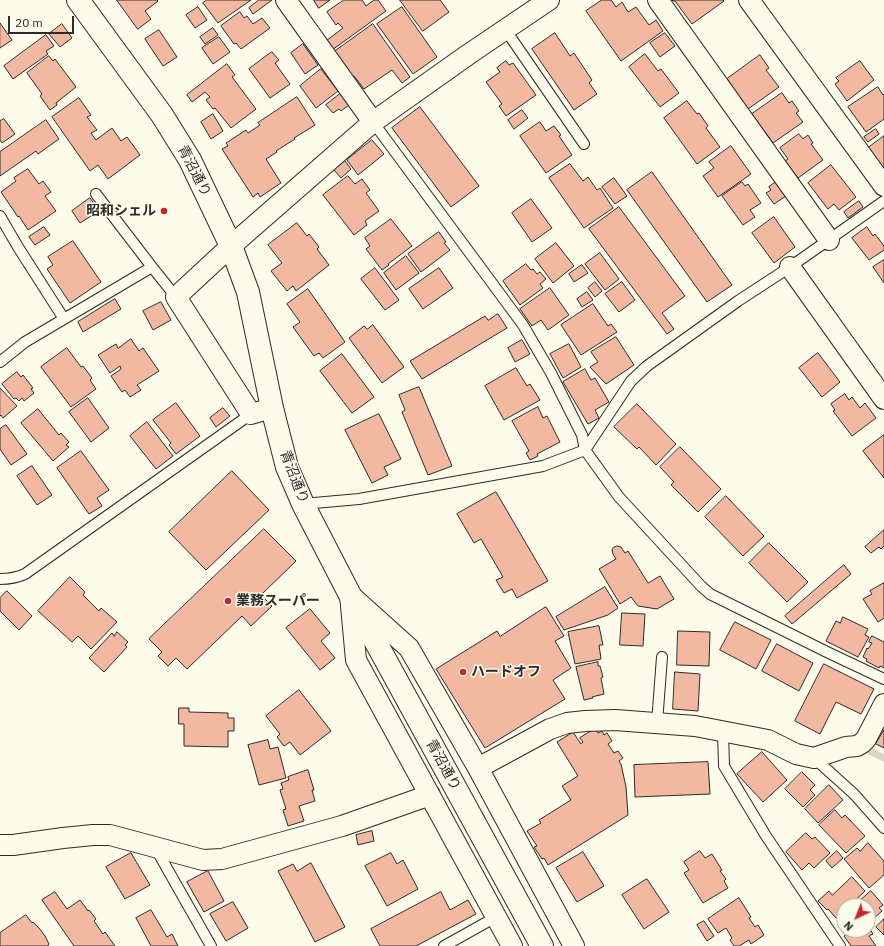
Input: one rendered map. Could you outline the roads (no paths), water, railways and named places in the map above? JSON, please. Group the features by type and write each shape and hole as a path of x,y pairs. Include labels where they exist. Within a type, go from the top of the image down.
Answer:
{"street":[{"name":"青沼通り","path":"78,0 162,115 190,160 231,246 248,292 272,408 287,467 303,504 389,668 542,946"},
{"path":"286,0 373,122"},
{"path":"272,408 251,414 176,297 231,246 373,122 505,29 549,0"},
{"path":"658,0 829,240"},
{"path":"749,0 884,186"},
{"path":"790,268 884,399"},
{"path":"350,595 409,648 478,768 574,946"},
{"path":"350,595 356,660 512,946"},
{"path":"478,768 550,729 567,723 615,720 695,726 723,731 768,740 796,754 814,758 846,747 857,746 862,743 866,739 884,704"},
{"path":"0,845 13,845 92,835 110,836 203,860 222,859 342,826 430,795"}],"lane":[{"path":"505,29 584,144"},
{"path":"373,122 523,326 551,373 582,435 585,450 619,497 710,594 828,653 884,679"},
{"path":"96,194 176,297"},
{"path":"303,504 359,499 543,466 585,450 631,381 647,366 738,301 790,268 884,201"},
{"path":"0,216 64,319"},
{"path":"0,362 25,342 152,267"},
{"path":"0,580 25,574 251,414"},
{"path":"657,723 662,657"},
{"path":"723,731 724,766 766,836 840,946"},
{"path":"814,758 854,794 884,828"},
{"path":"155,847 211,946"},
{"path":"444,946 496,917"}],"waterway":[{"path":"870,751 884,758"}],"place":[{"name":"昭和シェル","path":"164,211"},
{"name":"業務スーパー","path":"228,601"},
{"name":"ハードオフ","path":"463,672"}]}
